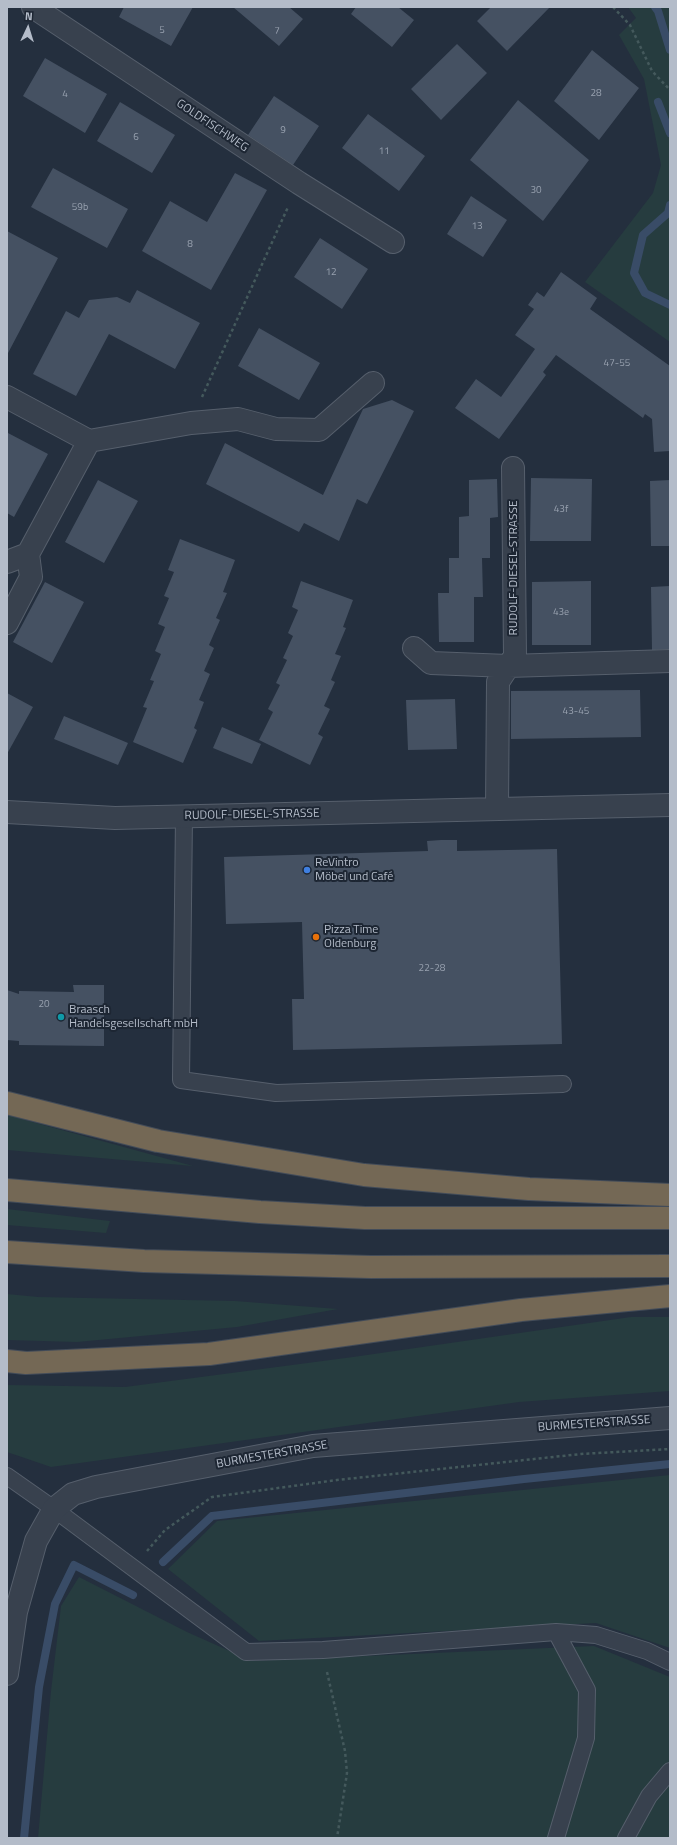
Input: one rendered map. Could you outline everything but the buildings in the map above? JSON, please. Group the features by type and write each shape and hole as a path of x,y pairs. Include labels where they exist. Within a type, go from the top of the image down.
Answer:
{"highway":[{"path":"7,1102 158,1140 364,1175 529,1189 670,1194"},
{"path":"7,1190 252,1211 365,1218 670,1218"},
{"path":"7,1252 144,1261 371,1267 670,1266"},
{"path":"7,1361 26,1363 210,1354 521,1310 670,1296"}],"street":[{"name":"GOLDFISCHWEG","path":"33,7 299,183 393,242"},
{"path":"7,397 89,441 190,423 238,419 276,429 319,430 374,383"},
{"path":"7,623 31,577 28,554 89,441"},
{"name":"RUDOLF-DIESEL-STRASSE","path":"497,809 498,682 515,656 514,468"},
{"path":"7,562 28,554"},
{"path":"414,648 431,663 508,666 670,661"},
{"name":"RUDOLF-DIESEL-STRASSE","path":"7,812 115,818 670,804"},
{"name":"BURMESTERSTRASSE","path":"7,1674 16,1612 36,1542 54,1509 73,1494 96,1487 313,1446 670,1418"}],"lane":[{"path":"184,816 181,1080 276,1093 563,1084"},
{"path":"7,1476 54,1509 246,1652 323,1650 556,1632 596,1635 647,1651 670,1662"},
{"path":"556,1632 588,1690 586,1738 556,1838"},
{"path":"626,1838 649,1796 670,1771"}],"path":[{"path":"613,7 630,25 652,71 670,90"},
{"path":"190,423 299,183"},
{"path":"132,1568 165,1530 212,1497 337,1480 574,1454 670,1449"},
{"path":"323,1650 330,1692 345,1751 347,1773 337,1838"}],"green space":[{"path":"628,7 670,7 670,342 585,282 653,193 661,165 644,79 619,35 636,18"},
{"path":"7,1115 193,1166 7,1150"},
{"path":"7,1209 110,1221 106,1233 7,1225"},
{"path":"7,1294 38,1297 235,1301 338,1309 237,1327 77,1342 7,1340"},
{"path":"631,1317 670,1317 670,1391 519,1402 51,1467 7,1452 7,1385 125,1387 353,1357"},
{"path":"670,1475 670,1648 596,1623 259,1641 168,1569 217,1521"},
{"path":"79,1577 187,1632 252,1661 594,1646 670,1677 670,1838 38,1838 51,1691 61,1606"}],"waterway":[{"path":"655,7 658,11 670,50"},
{"path":"658,102 670,133"},
{"path":"670,205 668,213 643,235 634,273 645,293 670,305"},
{"path":"163,1562 212,1516 524,1479 670,1464"},
{"path":"24,1838 39,1687 55,1604 74,1565 133,1595"}],"place":[{"name":"ReVintro Möbel und Café","path":"307,870"},
{"name":"Pizza Time Oldenburg","path":"316,937"},
{"name":"Braasch Handelsgesellschaft mbH","path":"61,1017"}]}
